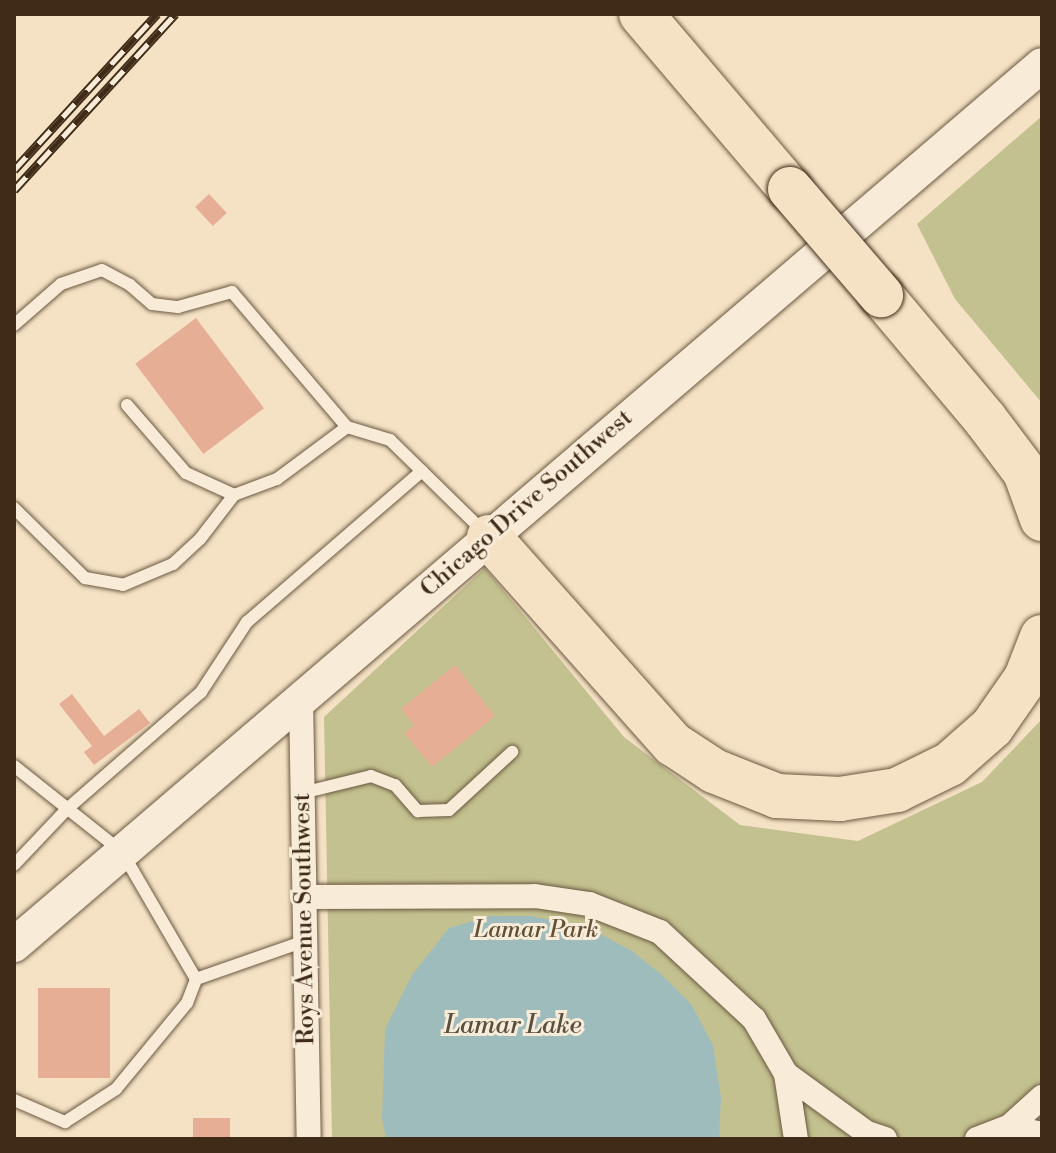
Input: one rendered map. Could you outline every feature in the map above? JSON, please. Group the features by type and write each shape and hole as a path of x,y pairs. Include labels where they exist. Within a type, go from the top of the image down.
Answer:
{"highway":[{"path":"641,14 985,419 1025,472 1042,519"},
{"path":"489,537 673,744 714,771 777,796 840,799 897,790 950,764 992,727 1026,678 1042,637"}],"main road":[{"name":"Chicago Drive Southwest","path":"14,945 1042,65"}],"street":[{"name":"Roys Avenue Southwest","path":"301,699 309,1139"},
{"path":"304,897 535,896 589,904 660,932 754,1019 786,1074 796,1139"},
{"path":"786,1074 867,1133 885,1139"},
{"path":"977,1139 1009,1127 1042,1097"},
{"path":"1009,1127 1042,1134"}],"lane":[{"path":"14,325 61,284 102,270 130,285 152,304 178,307 232,292 347,427 390,440 489,537"},
{"path":"127,405 186,473 234,495"},
{"path":"14,508 85,578 123,585 173,564 200,539 234,495 277,479 347,427"},
{"path":"14,865 67,809 201,692 247,622 422,471"},
{"path":"302,793 371,776 395,785 418,811 449,810 512,752"},
{"path":"14,766 122,852 196,979"},
{"path":"196,979 305,941"},
{"path":"14,1100 65,1122 116,1089 187,1003 196,979"}],"green space":[{"path":"1042,116 1042,403 955,299 917,224"},
{"name":"Lamar Park","path":"485,568 624,737 740,825 858,841 982,782 1042,719 1042,1139 332,1139 324,717"}],"water":[{"name":"Lamar Lake","path":"490,916 530,916 587,927 632,951 662,975 691,1004 713,1045 721,1098 719,1139 386,1139 382,1118 385,1029 412,975 449,928"}],"building":[{"path":"209,194 227,213 213,226 195,207"},
{"path":"196,318 264,408 203,454 135,364"},
{"path":"455,665 495,716 432,767 404,733 414,725 401,709"},
{"path":"72,694 104,736 139,709 150,723 94,765 84,752 92,746 59,704"},
{"path":"38,988 110,988 110,1078 38,1078"},
{"path":"193,1118 230,1118 230,1139 193,1139"}],"railway":[{"path":"14,170 157,14"},
{"path":"14,190 175,14"}]}
